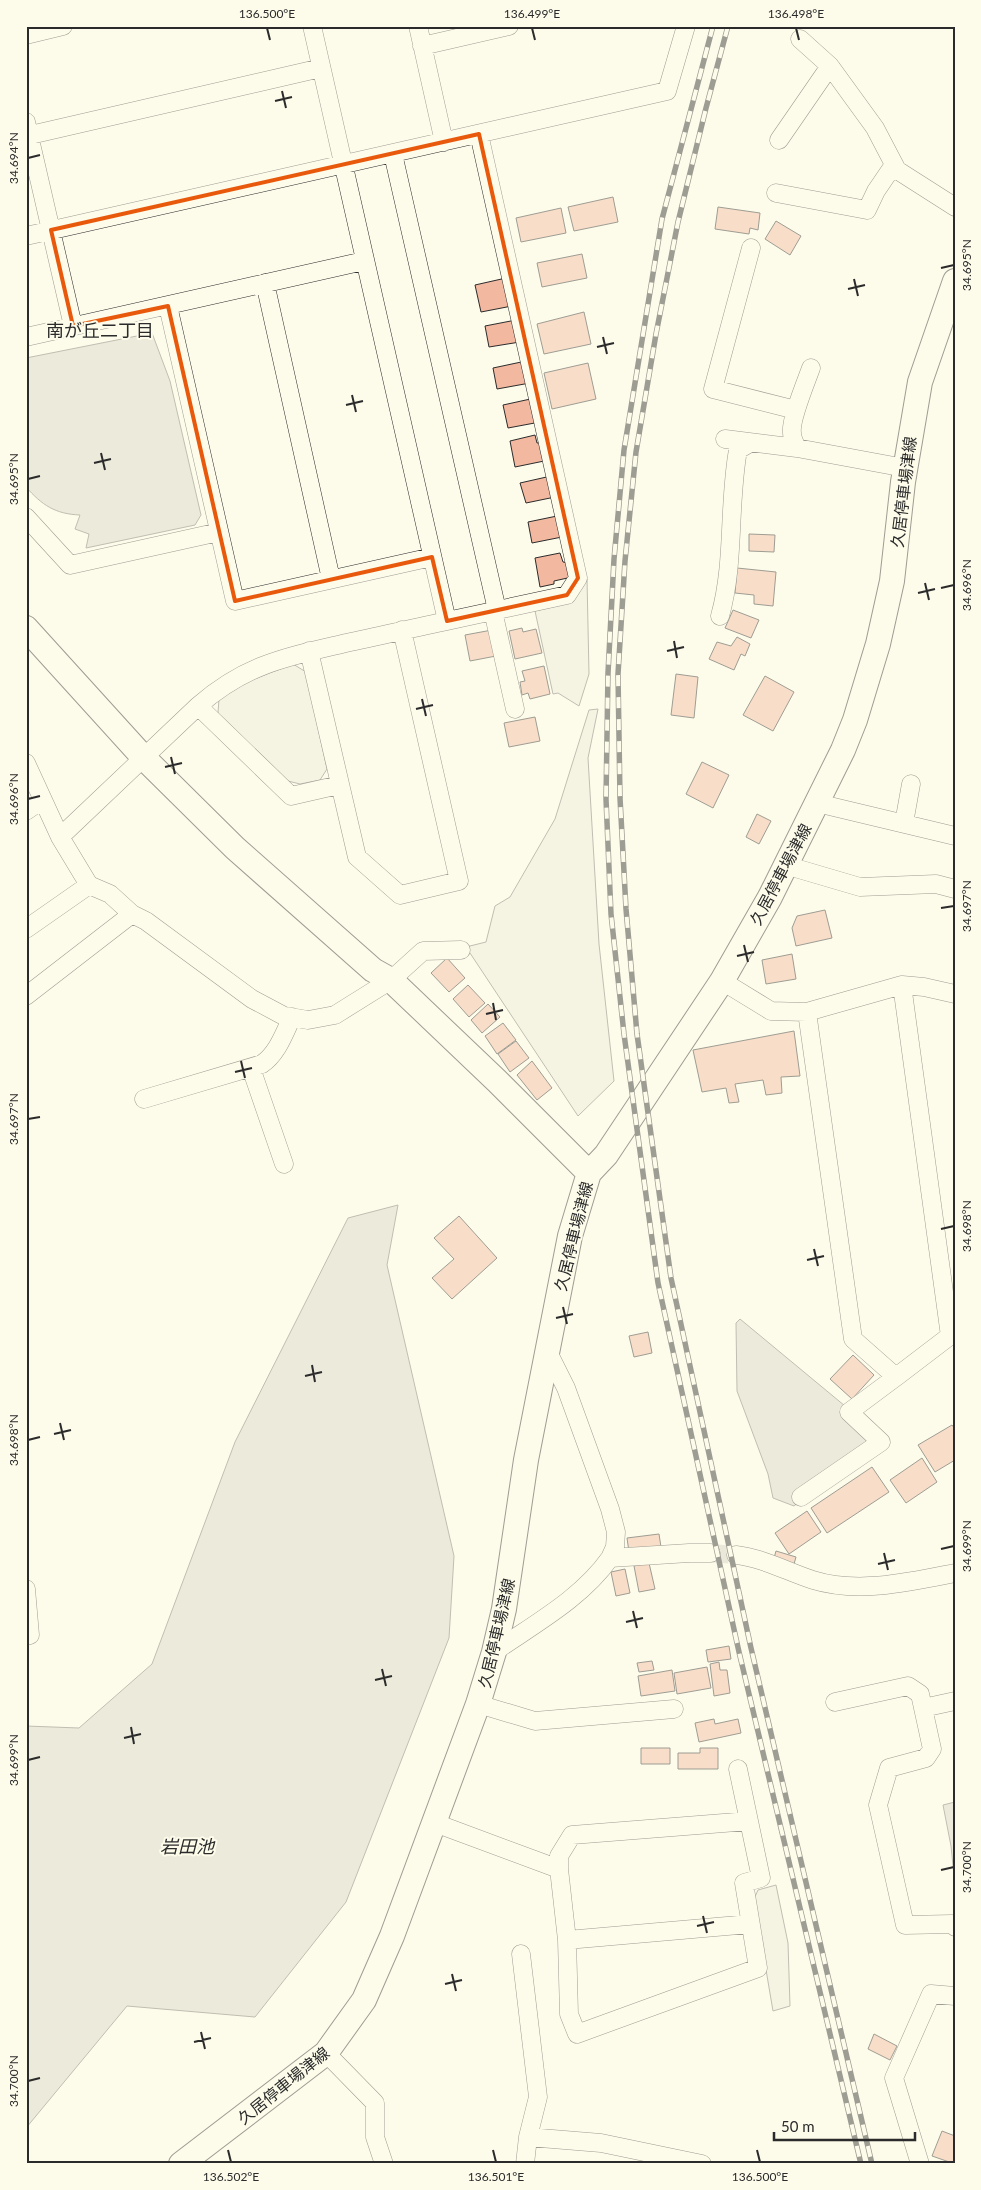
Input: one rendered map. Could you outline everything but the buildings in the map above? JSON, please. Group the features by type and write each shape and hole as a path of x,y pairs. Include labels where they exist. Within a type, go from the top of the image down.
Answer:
{"main road":[{"name":"久居停車場津線","path":"181,2164 326,2053 364,2000 392,1936 478,1704 494,1652 504,1609 526,1460 547,1350 570,1236 589,1173 606,1155 722,981 770,897 843,750 855,720 878,644 892,581 905,468 920,382 955,281"},
{"path":"26,628 144,758 234,848 373,970 391,980 497,1081 589,1173"}],"street":[{"path":"26,35 63,26"},
{"path":"312,26 447,621"},
{"path":"418,26 444,142"},
{"path":"422,46 509,26"},
{"path":"26,236 668,91 686,26"},
{"path":"800,39 830,66 875,128 893,166 955,207"},
{"path":"779,140 830,66"},
{"path":"73,326 27,131 321,68"},
{"path":"60,837 198,706 220,687 252,669 276,659 309,651 567,595 578,578 479,134"},
{"path":"393,154 495,611 515,709"},
{"path":"776,193 867,210 876,191 893,166"},
{"path":"751,248 713,389 788,408 795,413"},
{"path":"26,337 364,261"},
{"path":"265,283 331,579"},
{"path":"168,306 235,601 432,557"},
{"path":"797,448 792,433 792,417 811,368"},
{"path":"725,439 797,448 905,468"},
{"path":"720,616 726,590 733,479 738,450 750,443"},
{"path":"26,517 70,565 219,532"},
{"path":"309,651 357,857 400,895 459,881 402,630"},
{"path":"198,706 291,796 339,785"},
{"path":"26,763 60,837 90,885 110,894 132,914 146,920 252,999 284,1016 308,1020 335,1015 391,980 423,951 461,950"},
{"path":"904,823 911,784"},
{"path":"26,810 42,800"},
{"path":"817,803 955,836"},
{"path":"785,865 860,887 936,884 955,889"},
{"path":"26,929 90,885"},
{"path":"26,996 132,914"},
{"path":"722,981 772,1011 807,1012 902,985 924,987 955,994"},
{"path":"800,1497 881,1442 849,1412 952,1334 902,985"},
{"path":"807,1012 853,1339 896,1377"},
{"path":"144,1099 251,1068 270,1059 292,1017"},
{"path":"251,1068 284,1164"},
{"path":"494,1652 573,1597 604,1568 615,1547 616,1532 610,1509 566,1388 547,1350"},
{"path":"610,1558 711,1553"},
{"path":"736,1555 768,1562 814,1580 838,1585 909,1582 955,1573"},
{"path":"26,1589 30,1636 26,1636"},
{"path":"835,1702 908,1686 920,1694 932,1749 926,1758 889,1768 878,1805 906,1925 952,1924 955,1927"},
{"path":"923,1708 955,1701"},
{"path":"478,1704 535,1721 674,1709"},
{"path":"738,1769 749,1821 761,1878 744,1883 758,1968 577,2034 569,2014 567,1940 558,1869 560,1856 572,1835 749,1821"},
{"path":"435,1823 558,1869"},
{"path":"567,1940 750,1924"},
{"path":"521,1954 538,2097 528,2137 526,2164"},
{"path":"920,2164 894,2078 931,1994 955,1996"},
{"path":"326,2053 375,2103 374,2137 384,2164"},
{"path":"528,2137 601,2144 702,2164"}],"highlighted area":[{"path":"479,134 578,578 567,595 447,621 432,557 235,601 168,306 73,326 51,230"}],"shaded area":[{"path":"587,579 589,674 579,706 558,693 553,694 535,611 573,602"},
{"path":"293,664 306,672 327,769 320,780 300,784 288,781 218,713 219,699 249,681"},
{"path":"598,709 588,758 599,944 614,1081 578,1116 466,947 486,942 495,906 510,897 555,819 589,710"},
{"path":"776,1885 788,1943 790,2006 773,2011 754,1899 758,1890"}],"water":[{"path":"152,333 170,381 201,515 195,525 86,548 89,534 75,529 80,515 63,513 44,504 26,487 26,358"},
{"name":"岩田池","path":"398,1205 387,1265 454,1556 449,1638 346,1902 255,2017 127,2006 26,2128 26,1726 79,1728 152,1664 235,1442 348,1218"},
{"path":"740,1319 845,1406 870,1437 869,1443 794,1506 773,1498 768,1474 737,1391 736,1323"},
{"path":"955,1802 955,1885 951,1846 943,1805"}],"tunnel":[{"path":"711,1553 736,1555"}],"railway":[{"path":"713,26 662,219 624,450 614,559 608,673 606,799 611,914 624,1034 658,1283 739,1652 861,2164"},
{"path":"728,26 678,222 656,334 636,452 625,561 618,674 620,798 626,909 637,1034 671,1278 751,1648 872,2164"}],"district":[{"name":"南が丘二丁目","path":"100,330"}]}
